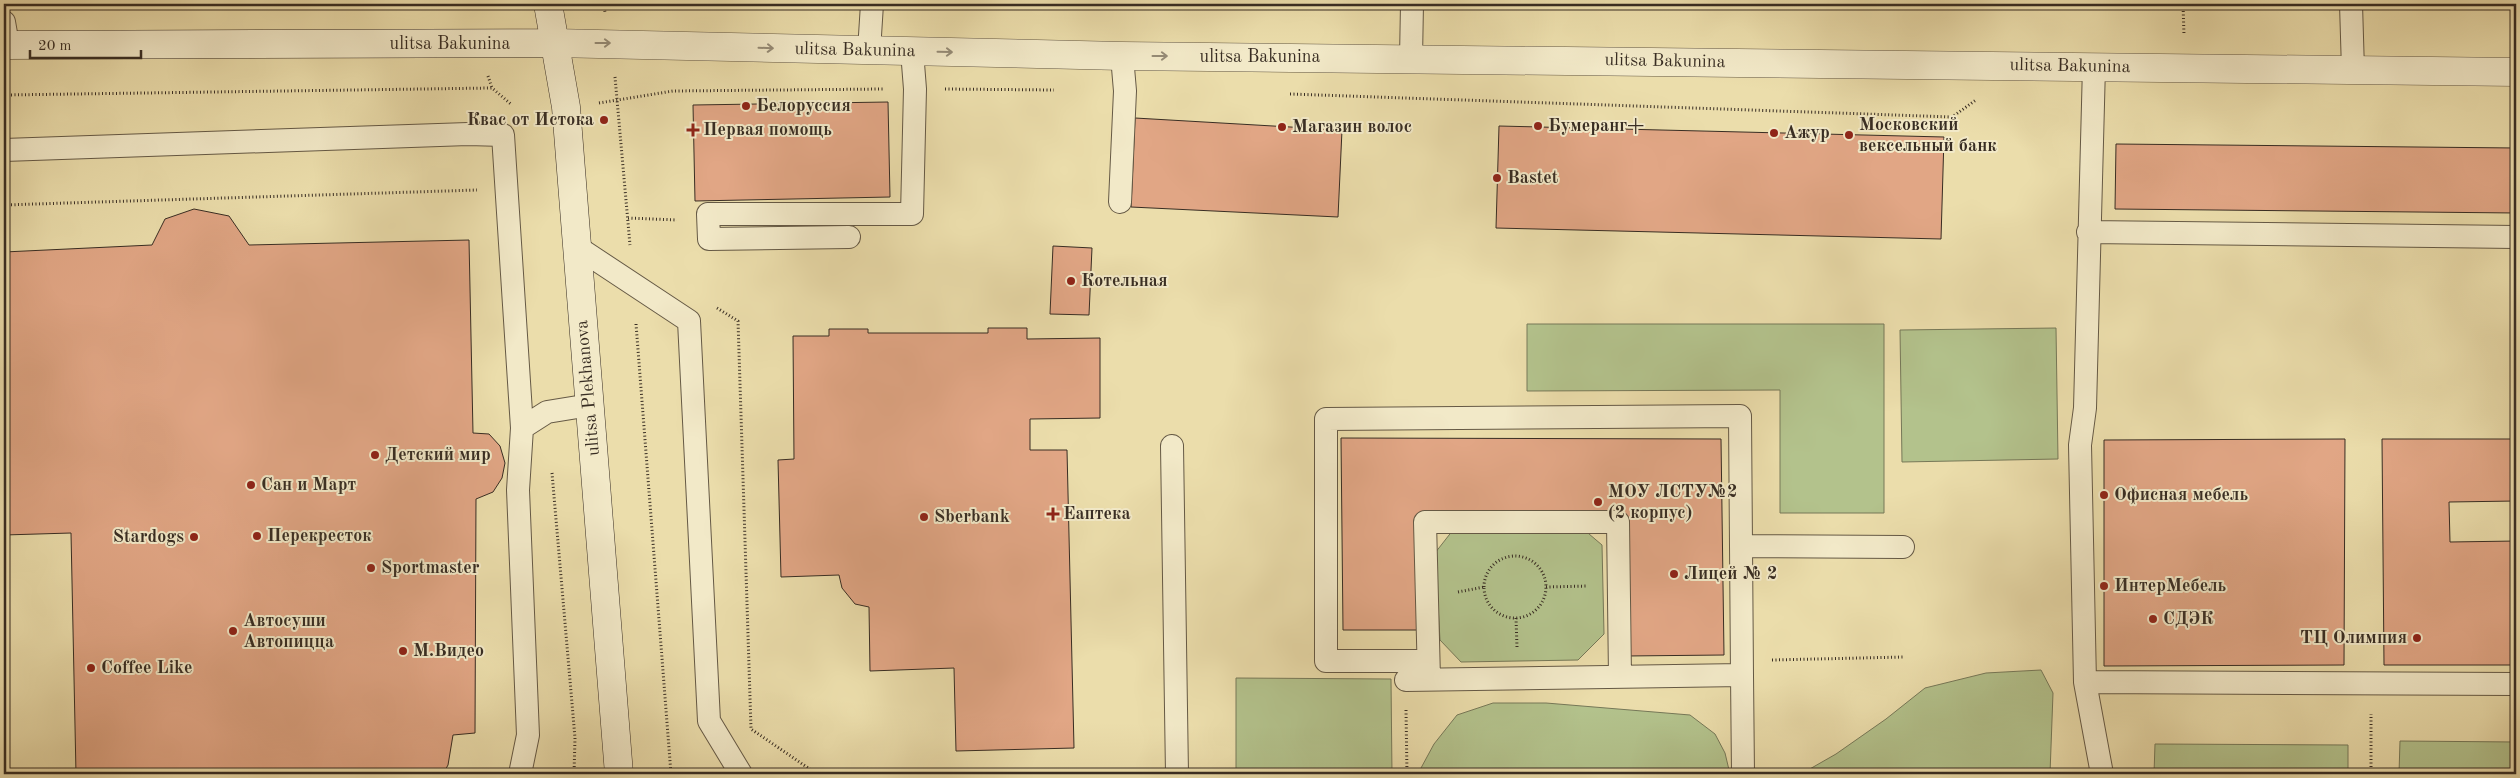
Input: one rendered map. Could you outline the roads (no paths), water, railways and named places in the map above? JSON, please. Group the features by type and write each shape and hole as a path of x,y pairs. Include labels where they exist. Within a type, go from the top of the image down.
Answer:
{"street":[{"name":"ulitsa Plekhanova","path":"548,4 566,107 618,774"},
{"name":"ulitsa Bakunina","path":"5,38 610,43 1122,56 2516,72"}],"lane":[{"path":"869,51 872,4"},
{"path":"1411,58 1412,4"},
{"path":"2351,4 2353,70"},
{"path":"849,237 709,238 708,214 912,214 915,89 912,51"},
{"path":"1120,202 1125,91 1122,56"},
{"path":"2094,66 2088,232 2085,408 2080,445 2085,682 2102,774"},
{"path":"4,150 468,134 503,135 522,428 518,490 528,735 520,774"},
{"path":"2088,232 2516,237"},
{"path":"577,247 689,321 709,721 742,774"},
{"path":"522,428 547,412 590,405"},
{"path":"1742,668 1620,677 1428,670 1326,661 1326,419 1740,416 1744,774"},
{"path":"1172,446 1177,774"},
{"path":"1428,670 1425,522 1618,522 1620,677"},
{"path":"1741,546 1903,547"},
{"path":"1406,680 1428,670"},
{"path":"2085,682 2516,684"}],"place":[{"name":"Белоруссия","path":"746,106"},
{"name":"Квас от Истока","path":"604,120"},
{"name":"Бумеранг+","path":"1538,126"},
{"name":"Магазин волос","path":"1282,127"},
{"name":"Первая помощь","path":"693,130"},
{"name":"Ажур","path":"1774,133"},
{"name":"Московский вексельный банк","path":"1849,135"},
{"name":"Bastet","path":"1497,178"},
{"name":"Котельная","path":"1071,281"},
{"name":"Детский мир","path":"375,455"},
{"name":"Сан и Март","path":"251,485"},
{"name":"Офисная мебель","path":"2104,495"},
{"name":"МОУ ЛСТУ№2 (2 корпус)","path":"1598,502"},
{"name":"Еаптека","path":"1053,514"},
{"name":"Sberbank","path":"924,517"},
{"name":"Перекресток","path":"257,536"},
{"name":"Stardogs","path":"194,537"},
{"name":"Sportmaster","path":"371,568"},
{"name":"Лицей № 2","path":"1674,574"},
{"name":"ИнтерМебель","path":"2104,586"},
{"name":"СДЭК","path":"2153,619"},
{"name":"Автосуши Автопицца","path":"233,631"},
{"name":"ТЦ Олимпия","path":"2417,638"},
{"name":"М.Видео","path":"403,651"},
{"name":"Coffee Like","path":"91,668"}]}
